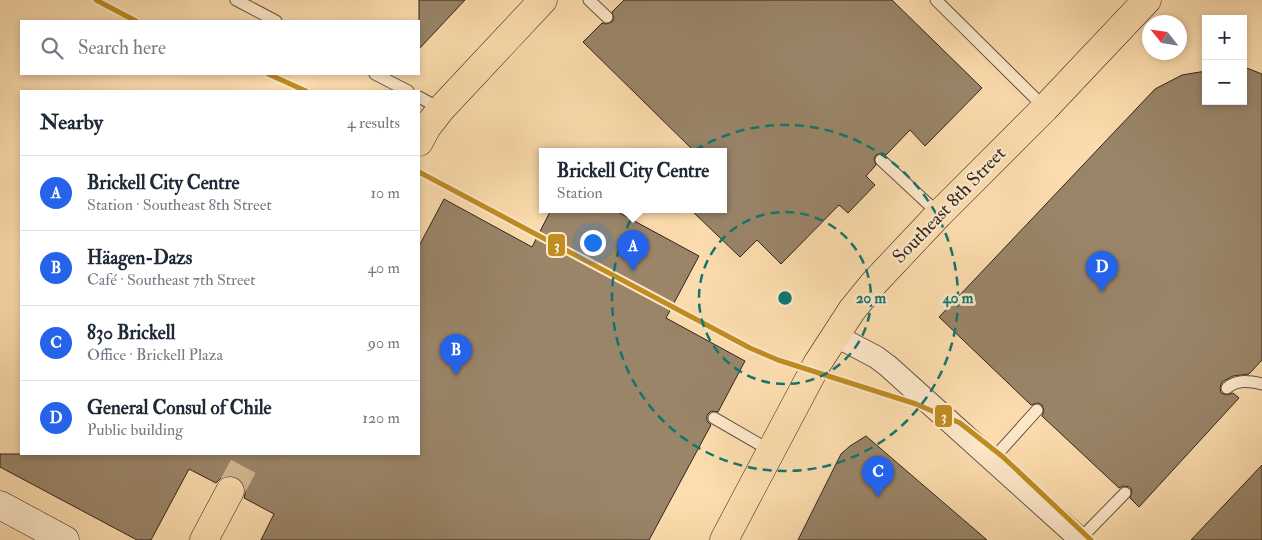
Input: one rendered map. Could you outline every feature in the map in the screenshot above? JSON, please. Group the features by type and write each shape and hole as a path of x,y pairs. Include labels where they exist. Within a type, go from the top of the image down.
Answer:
{"main road":[{"path":"420,140 427,127 430,103 543,0"},
{"name":"Southeast 8th Street","path":"724,540 817,364 852,310 874,283 938,214 1045,108 1147,0"},
{"path":"204,540 230,491"},
{"path":"0,505 65,540"}],"street":[{"path":"836,336 888,366 1081,540"}],"lane":[{"path":"236,0 274,20"},
{"path":"589,0 607,17"},
{"path":"936,0 1045,108"},
{"path":"377,75 406,90"},
{"path":"881,160 938,214"},
{"path":"1227,388 1233,382 1250,381 1262,384"},
{"path":"992,460 1037,410"},
{"path":"714,418 772,451"},
{"path":"1081,540 1125,493"}],"building":[{"path":"419,0 465,0 420,48"},
{"path":"624,0 892,0 982,88 925,146 910,130 886,155 882,153 876,155 874,159 876,165 866,176 875,185 848,213 839,205 781,264 757,240 740,257 694,213 727,213 727,148 691,148 583,42 602,23 612,22 614,18 612,12"},
{"path":"1247,68 1262,74 1262,360 1249,374 1233,376 1222,382 1221,393 1227,395 1233,393 1239,398 1139,507 1130,498 1132,491 1130,487 1123,486 1119,488 1042,416 1044,411 1042,405 1038,403 1031,405 939,317 1155,89 1182,75 1202,72 1202,105 1247,105"},
{"path":"444,199 532,247 549,213 620,213 699,256 666,318 745,361 718,412 711,411 707,415 707,421 711,425 649,540 261,540 274,514 244,498 246,490 243,482 237,477 229,475 221,478 216,483 189,469 151,540 137,540 0,467 0,454 420,455 420,244"},
{"path":"866,436 987,540 798,540 841,454"},
{"path":"1262,465 1262,540 1191,540"}],"tunnel":[{"path":"230,491 249,455"}],"transit line":[{"name":"3","path":"96,0 134,20"},
{"name":"3","path":"270,75 304,90"},
{"name":"3","path":"420,173 750,348 778,360 916,404 960,423 1003,457 1091,540"}],"place":[{"name":"Brickell City Centre","path":"633,271"},
{"name":"General Consul of Chile","path":"1102,292"},
{"name":"Häagen-Dazs","path":"456,375"},
{"name":"830 Brickell","path":"878,497"}]}
